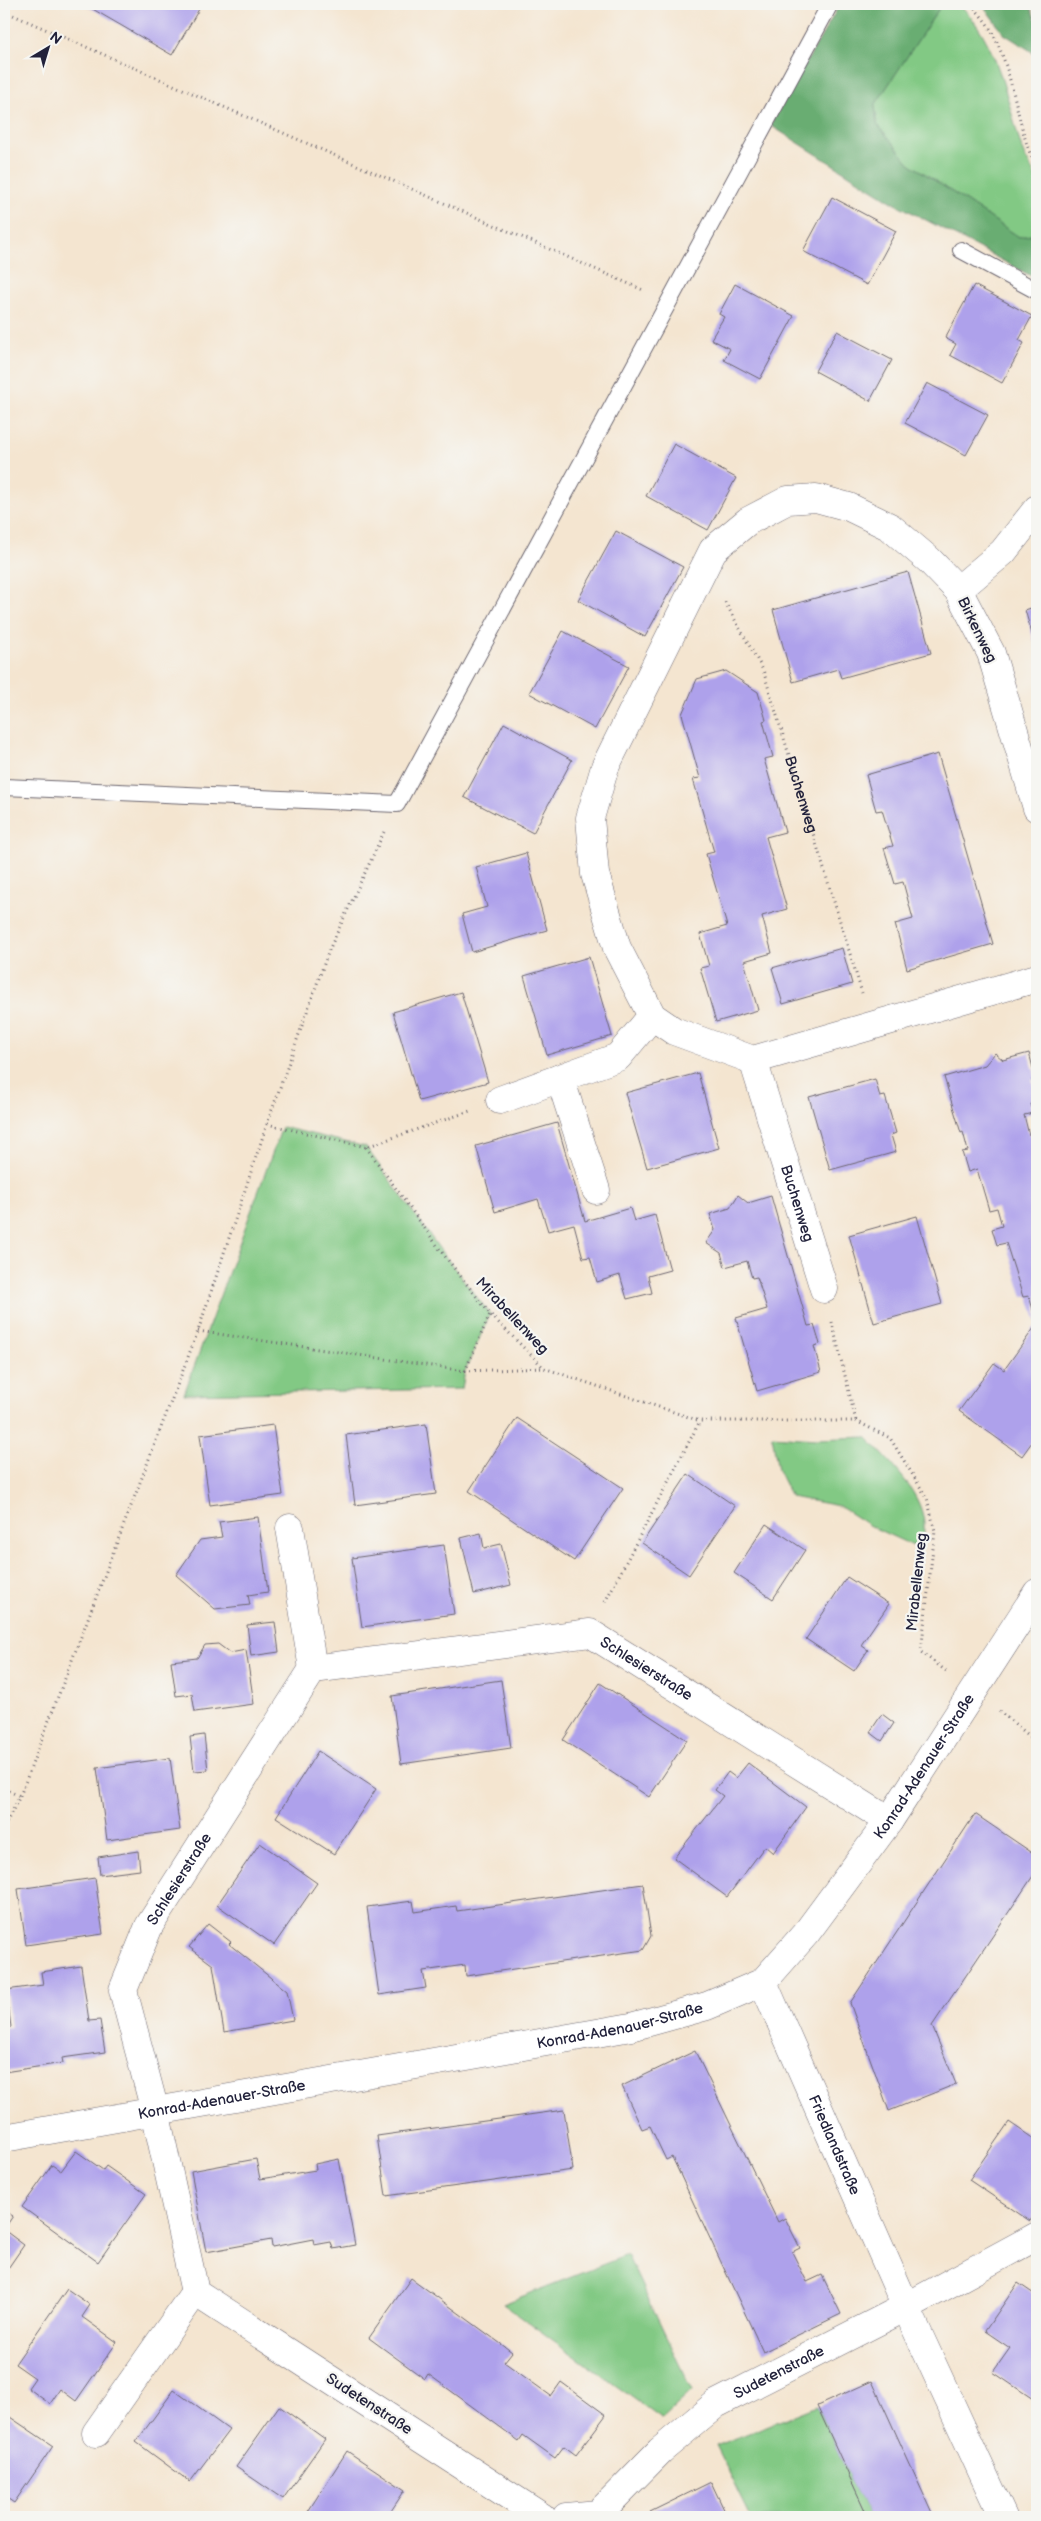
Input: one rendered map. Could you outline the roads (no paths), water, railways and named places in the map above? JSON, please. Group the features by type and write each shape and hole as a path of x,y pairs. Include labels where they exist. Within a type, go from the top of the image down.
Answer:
{"street":[{"path":"958,590 929,560 890,527 850,507 816,498 788,500 748,521 713,550 605,766 590,818 595,874 617,948 652,1016 674,1031 753,1060 1037,978"},
{"name":"Birkenweg","path":"1037,509 1003,552 958,590 991,653 1037,808"},
{"path":"500,1100 618,1057 652,1016"},
{"name":"Buchenweg","path":"753,1060 824,1289"},
{"path":"560,1078 596,1190"},
{"path":"290,1528 313,1669"},
{"name":"Konrad-Adenauer-Straße","path":"4,2138 631,2027 707,2006 763,1982 807,1932 889,1821 1037,1593"},
{"name":"Schlesierstraße","path":"155,2111 123,1990 149,1926 313,1669 590,1633 889,1821"},
{"name":"Friedlandstraße","path":"763,1982 906,2307 1003,2517"},
{"path":"96,2433 195,2292 155,2111"},
{"path":"906,2307 1037,2236"},
{"name":"Sudetenstraße","path":"195,2292 542,2517"},
{"name":"Sudetenstraße","path":"566,2517 598,2514 660,2451 716,2404 906,2307"}],"lane":[{"path":"4,787 398,804 830,4"},
{"path":"960,250 1037,291"}]}
